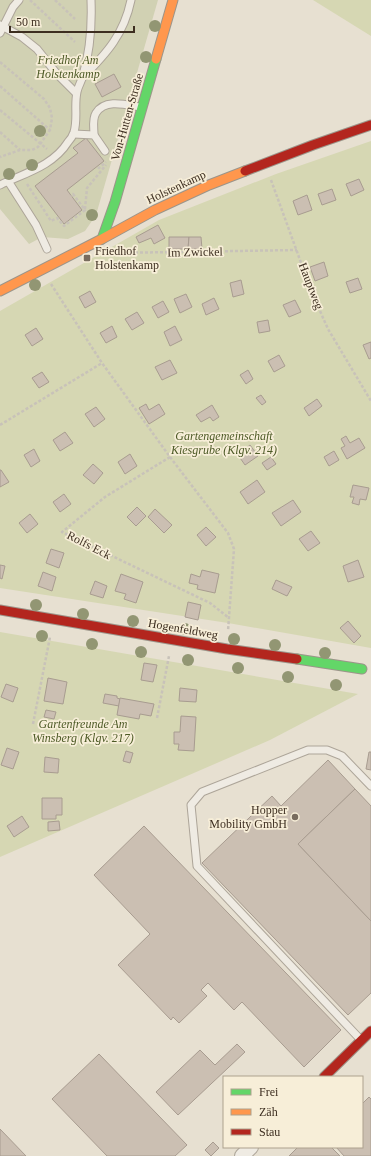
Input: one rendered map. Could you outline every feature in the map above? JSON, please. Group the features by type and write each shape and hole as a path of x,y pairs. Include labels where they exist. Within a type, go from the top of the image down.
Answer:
{"street":[{"name":"Von-Hutten-Straße","path":"102,239 116,202 173,0"},
{"name":"Holstenkamp","path":"0,291 155,210 209,185 371,125"},
{"name":"Hogenfeldweg","path":"0,610 227,649 362,669"},
{"path":"325,1076 371,1032"},
{"path":"242,1156 250,1148"}],"lane":[{"path":"0,33 2,26 19,0"},
{"path":"0,184 40,168 55,158 74,134 77,121 76,93 83,77 88,57 91,24 90,0"},
{"path":"83,77 115,42 123,28 130,0"},
{"path":"2,26 22,37 38,49 57,74 76,93"},
{"path":"105,151 94,135 95,113 99,109 115,103 142,108"},
{"path":"74,134 94,135"},
{"path":"8,181 36,225 47,249"},
{"path":"362,1040 196,866 191,805 202,792 308,750 327,750 342,756 371,786"}],"path":[{"path":"29,0 75,42"},
{"path":"55,0 75,19"},
{"path":"0,62 44,99 50,108 52,118 50,130 41,145 32,150 20,150 0,157"},
{"path":"0,86 50,130"},
{"path":"0,110 41,145"},
{"path":"0,132 20,150"},
{"path":"85,210 87,188 107,164 105,151"},
{"name":"Hauptweg","path":"265,163 312,293 328,329 369,393 371,401"},
{"path":"98,167 99,168 104,164"},
{"path":"71,196 73,194 85,210"},
{"path":"36,197 51,221 57,218 64,226 85,210"},
{"name":"Im Zwickel","path":"102,239 111,254 297,250"},
{"path":"37,272 49,281 102,363 170,457 228,533 234,549 227,649"},
{"path":"0,425 102,363"},
{"name":"Rolfs Eck","path":"170,457 105,497 62,532 210,603 229,618"},
{"path":"33,724 53,618"},
{"path":"157,718 172,640"}],"green space":[{"name":"Friedhof Am Holstenkamp","path":"0,0 158,0 96,215 85,231 68,239 42,237 29,244 0,209"},
{"path":"313,0 371,0 371,36"},
{"name":"Gartengemeinschaft Kiesgrube (Klgv. 214)","path":"371,141 371,648 228,623 0,588 0,311 159,220 276,174"},
{"name":"Gartenfreunde Am Winsberg (Klgv. 217)","path":"0,632 358,694 270,740 0,857"}],"building":[{"path":"114,74 121,87 102,97 95,84"},
{"path":"86,138 104,161 67,190 82,210 64,224 35,186 78,153 73,148"},
{"path":"359,179 364,190 351,196 346,184"},
{"path":"332,189 336,200 322,205 318,194"},
{"path":"307,195 312,210 298,215 293,201"},
{"path":"158,225 165,238 154,244 151,238 139,243 136,237"},
{"path":"169,237 189,237 188,249 169,249"},
{"path":"189,237 201,237 202,249 188,249"},
{"path":"324,262 328,276 315,281 310,267"},
{"path":"358,278 362,289 350,293 346,282"},
{"path":"241,280 244,294 233,297 230,283"},
{"path":"90,291 96,302 85,308 79,297"},
{"path":"186,294 192,307 180,313 174,299"},
{"path":"214,298 219,309 206,315 202,304"},
{"path":"295,300 301,312 289,317 283,305"},
{"path":"163,301 169,312 158,318 152,307"},
{"path":"137,312 144,323 132,330 125,319"},
{"path":"268,320 270,331 259,333 257,322"},
{"path":"112,326 117,337 106,343 100,333"},
{"path":"175,326 182,340 170,346 164,332"},
{"path":"36,328 43,339 32,346 25,335"},
{"path":"371,342 371,358 369,359 363,345"},
{"path":"279,355 285,366 274,372 268,361"},
{"path":"170,360 177,373 162,380 155,367"},
{"path":"248,370 253,379 246,384 240,375"},
{"path":"42,372 49,382 39,388 32,378"},
{"path":"261,395 266,402 262,405 256,398"},
{"path":"317,399 322,406 309,416 304,408"},
{"path":"146,404 149,410 159,404 165,414 149,424 139,408"},
{"path":"212,405 219,417 213,421 210,417 201,422 196,415"},
{"path":"96,407 105,419 94,427 85,414"},
{"path":"65,432 73,443 60,451 53,440"},
{"path":"346,436 350,443 359,438 365,448 347,459 341,448 345,446 341,439"},
{"path":"250,445 258,456 245,465 238,455"},
{"path":"34,449 40,461 31,467 24,455"},
{"path":"334,451 339,460 329,466 324,457"},
{"path":"130,454 137,466 125,474 118,462"},
{"path":"271,457 276,464 267,470 262,463"},
{"path":"93,464 103,473 94,484 83,475"},
{"path":"0,470 9,482 0,487"},
{"path":"257,480 265,492 248,504 240,492"},
{"path":"353,485 369,488 366,500 360,499 359,505 352,503 354,497 350,497"},
{"path":"64,494 71,504 60,512 53,502"},
{"path":"293,500 301,512 281,526 272,513"},
{"path":"137,507 146,516 136,526 127,517"},
{"path":"155,509 172,525 164,533 148,517"},
{"path":"30,514 38,524 27,533 19,523"},
{"path":"206,527 216,537 206,546 197,535"},
{"path":"311,531 320,543 308,551 299,539"},
{"path":"51,549 64,553 59,568 46,563"},
{"path":"358,560 364,577 348,582 343,566"},
{"path":"0,565 5,566 2,579 0,578"},
{"path":"202,570 219,574 215,593 197,589 198,585 189,583 191,574 200,577"},
{"path":"43,572 56,577 52,591 38,586"},
{"path":"121,574 143,582 136,603 124,599 126,594 115,591"},
{"path":"276,580 292,587 287,596 272,589"},
{"path":"95,581 107,586 103,598 90,594"},
{"path":"188,602 201,605 198,620 185,617"},
{"path":"348,621 361,636 354,643 340,628"},
{"path":"144,663 157,665 153,682 141,680"},
{"path":"48,678 67,682 63,704 44,701"},
{"path":"6,684 18,688 13,702 1,697"},
{"path":"180,688 197,690 196,702 179,701"},
{"path":"105,694 117,696 117,698 120,699 119,706 103,703"},
{"path":"120,698 154,704 151,716 140,714 139,719 117,715"},
{"path":"46,710 56,712 54,719 44,717"},
{"path":"181,716 196,717 194,751 178,750 179,744 174,744 174,732 180,732"},
{"path":"7,748 19,752 13,769 1,765"},
{"path":"126,751 133,753 130,763 123,761"},
{"path":"369,752 371,752 371,770 366,769"},
{"path":"45,757 59,759 58,773 44,772"},
{"path":"328,760 355,789 298,844 371,921 371,993 348,1015 202,863 272,796 281,806"},
{"path":"355,789 371,806 371,921 298,844"},
{"path":"42,798 62,798 62,815 56,815 56,819 42,819"},
{"path":"22,816 29,827 14,837 7,826"},
{"path":"59,821 60,830 48,831 48,822"},
{"path":"144,826 341,1030 304,1067 242,1002 234,1010 208,983 201,990 207,996 179,1023 173,1017 171,1020 118,965 150,934 94,875"},
{"path":"237,1044 245,1052 178,1115 156,1092 200,1050 215,1065"},
{"path":"99,1054 187,1145 175,1156 107,1156 52,1099"},
{"path":"369,1097 371,1099 371,1156 344,1156 337,1148 363,1148 363,1103"},
{"path":"0,1129 26,1156 0,1156"},
{"path":"213,1142 219,1148 211,1156 205,1150"},
{"path":"297,1148 332,1148 340,1156 289,1156"}],"traffic: fast":[{"path":"102,239 115,202 156,59"},
{"path":"297,659 362,669"}],"traffic: slow":[{"path":"156,59 173,0"},
{"path":"0,291 155,210 209,185 245,171"}],"traffic: jam":[{"path":"245,171 371,125"},
{"path":"0,610 227,649 297,659"},
{"path":"325,1076 371,1031"}],"place":[{"name":"Friedhof Holstenkamp","path":"87,258"},
{"name":"Hopper Mobility GmbH","path":"295,817"}]}
